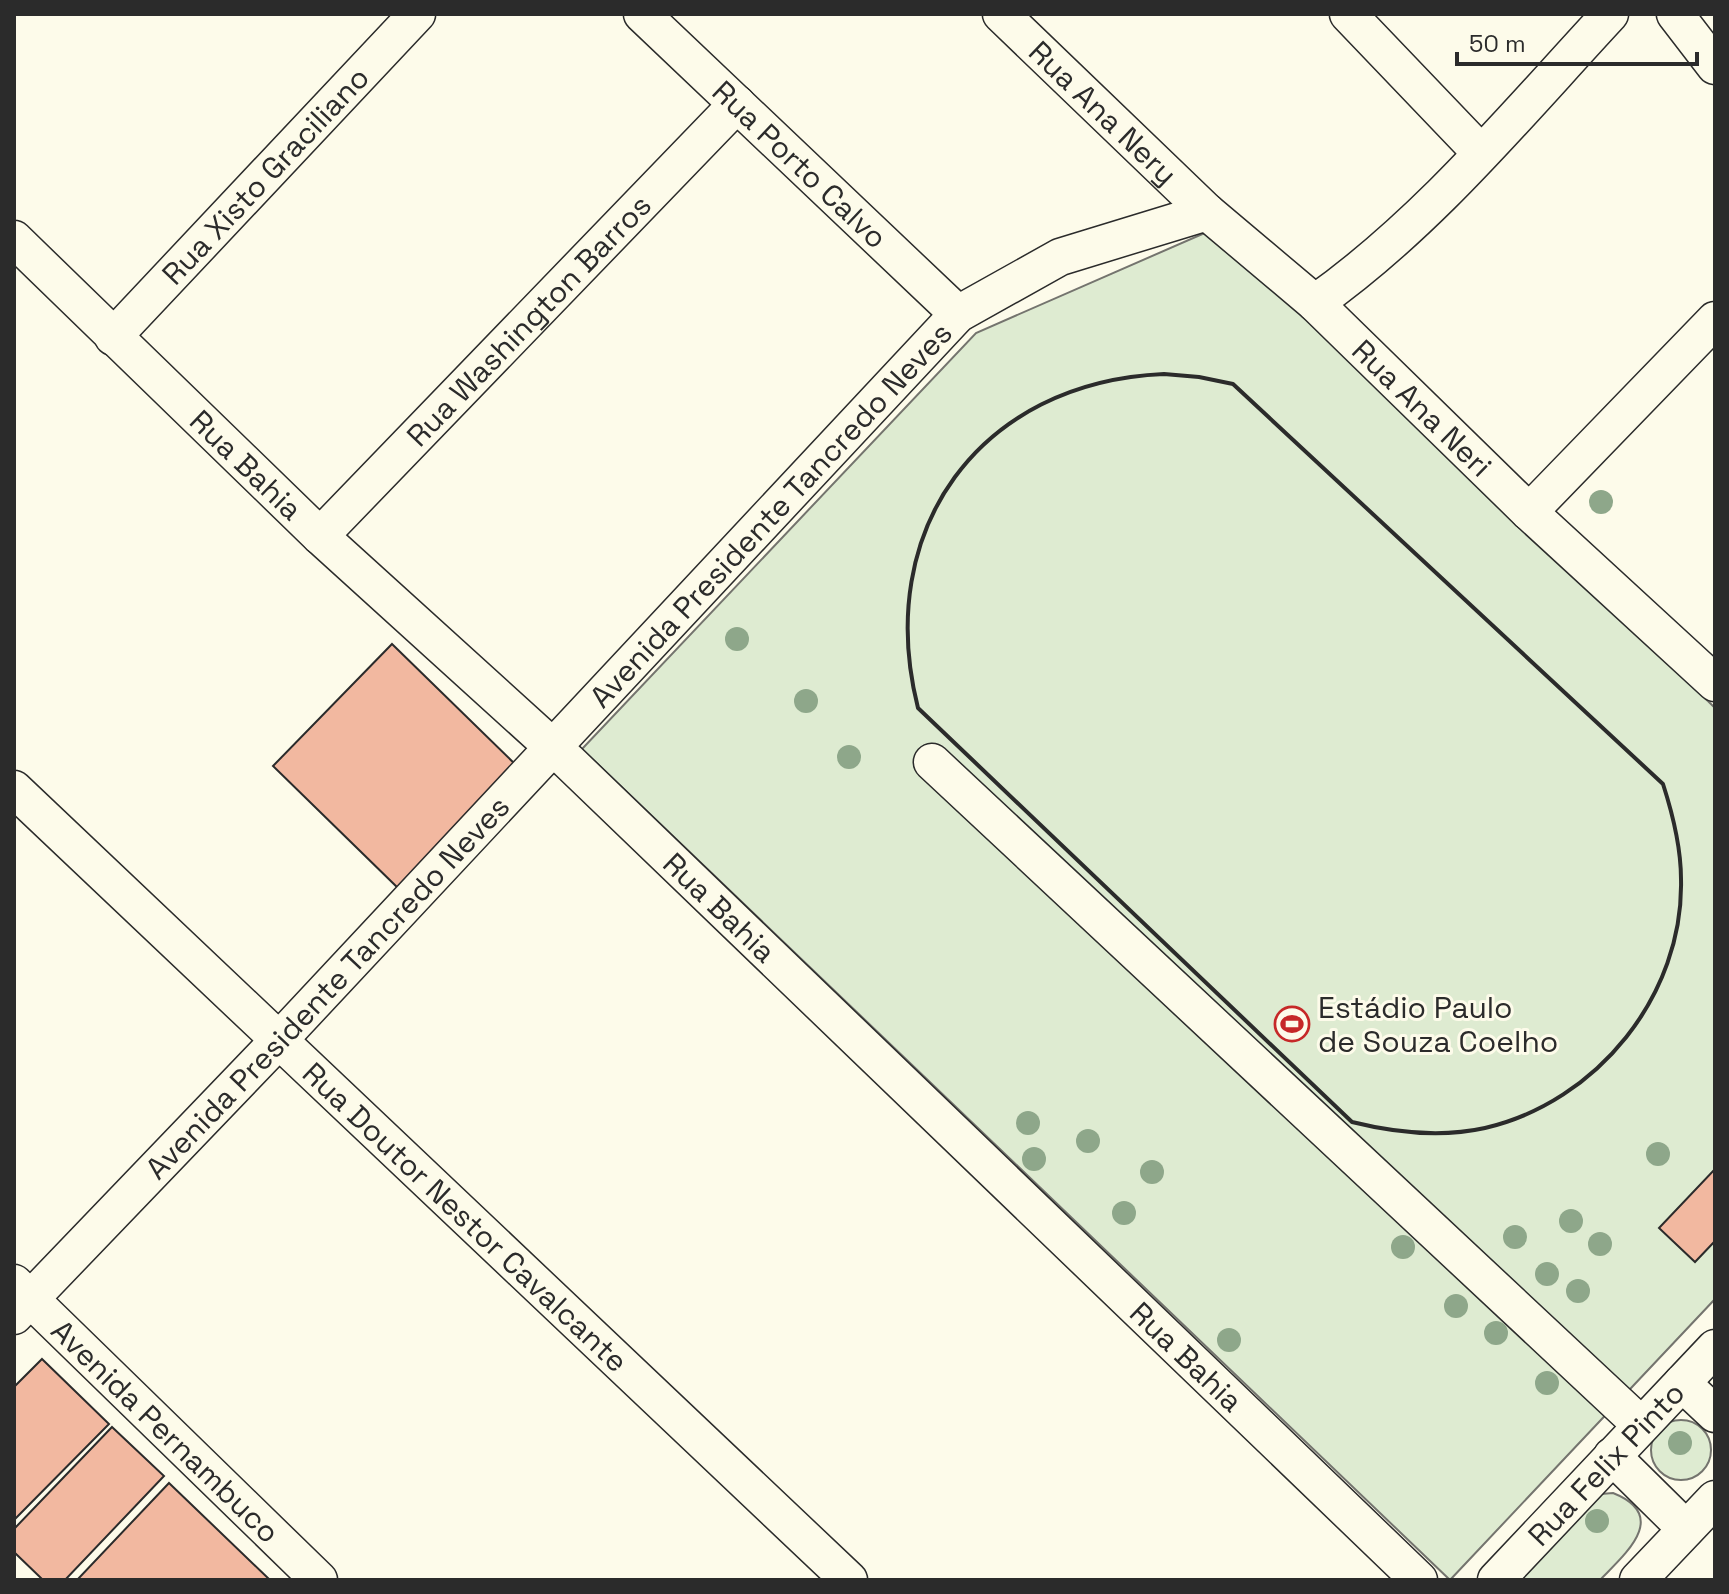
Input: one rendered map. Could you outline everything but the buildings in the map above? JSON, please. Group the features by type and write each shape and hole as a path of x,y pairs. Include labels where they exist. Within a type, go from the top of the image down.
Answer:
{"street":[{"name":"Rua Xisto Graciliano","path":"113,337 417,14"},
{"name":"Rua Porto Calvo","path":"642,14 958,314"},
{"name":"Rua Ana Nery","path":"1001,14 1207,212"},
{"path":"1348,14 1480,152"},
{"path":"1207,212 1315,303 1347,280 1431,206 1610,14"},
{"path":"1675,14 1714,63"},
{"name":"Rua Washington Barros","path":"320,536 737,104"},
{"name":"Avenida Presidente Tancredo Neves","path":"19,1299 280,1039 958,314 1060,257 1207,212"},
{"name":"Rua Bahia","path":"14,239 320,536 553,747 1419,1580"},
{"name":"Rua Ana Neri","path":"1315,303 1529,512"},
{"path":"1715,320 1529,512 1715,683"},
{"path":"932,762 1641,1425"},
{"name":"Rua Doutor Nestor Cavalcante","path":"14,789 849,1580"},
{"name":"Avenida Pernambuco","path":"19,1299 319,1580"},
{"name":"Rua Felix Pinto","path":"1496,1580 1715,1348"},
{"path":"1682,1383 1715,1414"},
{"path":"1612,1456 1686,1529"},
{"path":"1638,1580 1715,1499"}],"green space":[{"name":"Estádio Paulo de Souza Coelho","path":"1223,225 1715,708 1715,1299 1450,1580 582,749 976,333"},
{"path":"1681,1420 1692,1422 1702,1429 1709,1439 1709,1461 1702,1471 1692,1478 1681,1480 1670,1478 1660,1471 1653,1461 1651,1450 1653,1439 1660,1429 1670,1422"},
{"path":"1613,1493 1630,1502 1639,1513 1641,1524 1630,1548 1600,1580 1513,1580 1601,1494"}],"wall":[{"path":"1164,374 1233,384 1663,784 1676,831 1681,879 1678,922 1667,963 1650,1002 1626,1037 1597,1068 1563,1094 1526,1115 1485,1128 1451,1133 1402,1131 1352,1122 918,708 908,643 911,582 927,526 955,477 993,436 1041,405 1098,383 1164,374"}],"place":[{"name":"Estádio Paulo de Souza Coelho","path":"1292,1024"}]}
